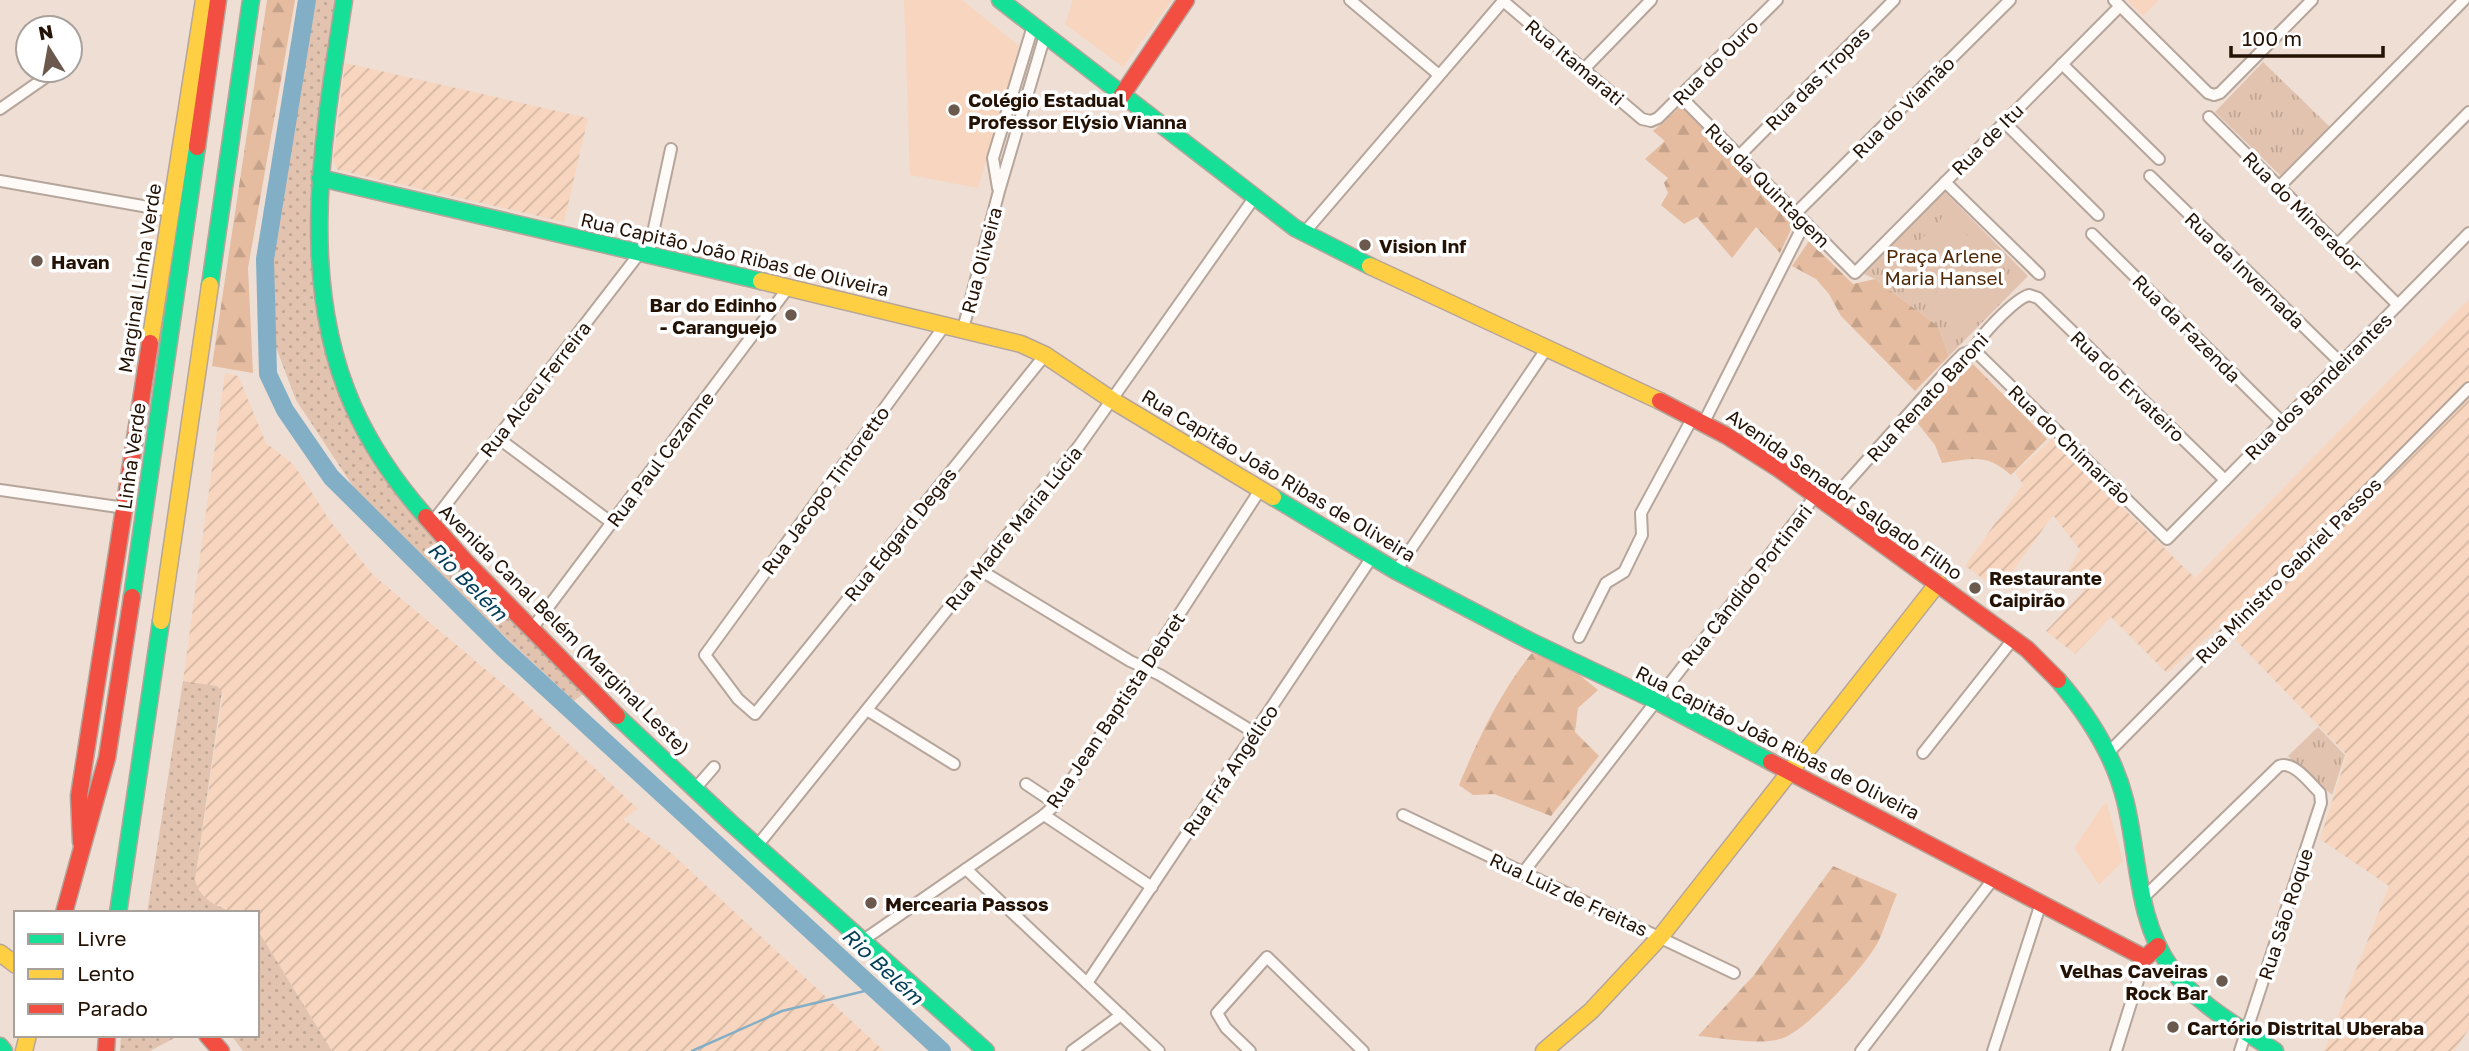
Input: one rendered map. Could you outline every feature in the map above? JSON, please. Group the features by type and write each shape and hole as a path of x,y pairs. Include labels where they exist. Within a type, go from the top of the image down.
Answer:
{"main road":[{"name":"Marginal Linha Verde","path":"81,855 79,796 204,0"},
{"name":"Linha Verde","path":"65,911 107,758 115,715 218,0"},
{"path":"118,911 251,0"},
{"name":"Avenida Canal Belém (Marginal Leste)","path":"344,0 320,178 323,272 340,370 367,434 431,524 531,630 694,790 986,1051"},
{"name":"Avenida Senador Salgado Filho","path":"1000,0 1254,198 1304,233 1699,420 1759,455 2014,638 2042,662 2067,690 2090,721 2108,753 2125,798 2142,898 2158,946 2171,968 2207,1005 2275,1051"},
{"path":"1122,94 1186,0"},
{"name":"Rua Capitão João Ribas de Oliveira","path":"320,178 963,329 1013,342 1045,355 1112,400 1396,571 1541,646 1656,701 2145,958"},
{"path":"1544,1051 1591,1011 1661,936 1938,583"},
{"path":"2145,958 2158,946"},
{"path":"209,1037 221,1051"},
{"path":"0,1046 4,1051"}],"street":[{"path":"1350,0 1439,75"},
{"path":"1304,233 1503,0"},
{"name":"Rua Itamarati","path":"1503,0 1642,119 1651,121"},
{"path":"1584,69 1651,0"},
{"name":"Rua do Ouro","path":"1651,121 1658,118 1777,0"},
{"name":"Rua das Tropas","path":"1740,156 1894,0"},
{"name":"Rua do Viamão","path":"1796,213 2010,0"},
{"path":"2117,3 2208,93 2214,95 2220,93 2312,0"},
{"path":"2279,187 2464,0"},
{"name":"Rua de Itu","path":"1855,273 2062,64 2117,3"},
{"name":"Rua Oliveira","path":"963,329 999,191 993,158 1039,31"},
{"path":"2062,64 2159,159"},
{"path":"0,109 36,84"},
{"name":"Rua da Quintagem","path":"1680,96 1855,273"},
{"path":"2337,245 2469,112"},
{"name":"Rua do Minerador","path":"2208,117 2398,305"},
{"path":"2004,122 2098,215"},
{"name":"Rua Alceu Ferreira","path":"431,524 643,255 671,149"},
{"name":"Rua da Invernada","path":"2150,176 2341,363"},
{"path":"0,181 171,211"},
{"path":"1945,182 2039,274"},
{"name":"Rua Madre Maria Lúcia","path":"757,846 1073,454 1254,198"},
{"path":"1579,637 1606,583 1624,572 1642,535 1641,513 1699,420 1805,222"},
{"name":"Rua dos Bandeirantes","path":"2167,539 2469,233"},
{"name":"Rua da Fazenda","path":"2092,234 2282,422"},
{"name":"Rua Paul Cezanne","path":"531,630 788,288"},
{"name":"Rua Renato Baroni","path":"1822,499 1963,354 1974,350 1979,340 2019,300 2029,295"},
{"name":"Rua do Ervateiro","path":"2029,295 2040,300 2225,480"},
{"name":"Rua Jacopo Tintoretto","path":"755,714 738,699 705,655 945,325"},
{"path":"1396,571 1547,348"},
{"name":"Rua do Chimarrão","path":"1974,350 2167,539"},
{"name":"Rua Edgard Degas","path":"755,714 1045,355"},
{"name":"Rua Ministro Gabriel Passos","path":"2108,753 2469,388"},
{"path":"498,438 612,523"},
{"name":"Rua Jean Baptista Debret","path":"862,941 1056,804 1260,490"},
{"path":"0,491 125,508"},
{"name":"Rua Cândido Portinari","path":"1522,874 1656,701 1822,499"},
{"name":"Rua Frá Angélico","path":"1087,983 1372,557"},
{"path":"980,570 1255,733"},
{"path":"1923,754 2014,638"},
{"path":"867,710 954,764"},
{"path":"694,790 714,766"},
{"name":"Rua São Roque","path":"2142,898 2278,766 2291,766 2321,796 2321,803 2240,1051"},
{"path":"1026,784 1056,804"},
{"path":"1044,815 1152,887"},
{"name":"Rua Luiz de Freitas","path":"1403,815 1734,973"},
{"path":"966,869 1159,1051"},
{"path":"1861,1051 1994,878"},
{"path":"1993,1051 2041,903"},
{"path":"1250,1051 1226,1028 1217,1013 1267,957 1363,1051"},
{"path":"2116,1051 2145,958"},
{"path":"1072,1051 1121,1015"}],"shaded area":[{"name":"Colégio Estadual Professor Elýsio Vianna","path":"904,0 962,0 1019,46 978,188 910,175"},
{"path":"1073,0 1172,0 1123,67 1065,24"},
{"path":"2127,0 2159,0 2143,16"},
{"path":"345,63 588,118 564,222 338,170 333,161"},
{"path":"2469,299 2469,1029 2454,1051 2324,1051 2389,886 2320,839 2347,755 2221,625 2167,673 2111,617 2075,654 2046,631 2084,591 2067,572 2080,550 2053,515 1999,590 1965,566 2023,484 2015,473 2052,439 2195,578"},
{"path":"225,373 238,376 266,443 294,465 330,521 373,575 522,700 638,809 623,819 671,853 884,1051 332,1051 259,932 259,911 230,911 210,902 198,890 195,880 223,695 217,686 183,681"},
{"path":"2107,804 2123,861 2099,885 2074,848 2103,805"}],"green space":[{"path":"267,0 295,0 248,268 253,373 212,366"},
{"path":"311,0 338,0 314,243 362,442 583,694 574,701 368,509 296,400 274,342 270,260"},
{"path":"2263,62 2331,128 2283,178 2215,112"},
{"path":"1681,106 1795,221 1780,253 1756,227 1732,258 1697,217 1684,224 1661,205 1668,193 1664,183 1668,178 1645,159 1665,141 1653,131"},
{"name":"Praça Arlene Maria Hansel","path":"1944,191 2028,276 1949,356 1938,326 1875,279 1864,274"},
{"path":"1946,214 2008,275 1964,319 1902,258"},
{"path":"1809,241 1853,284 1875,279 1938,326 1949,356 1915,391 1841,316 1829,294 1816,279 1792,266"},
{"path":"1970,361 2047,439 2011,475 1986,460 1942,463 1935,445 1915,420"},
{"path":"1532,653 1572,669 1598,690 1578,708 1575,732 1599,756 1551,816 1494,794 1473,795 1459,785 1491,716"},
{"path":"183,681 217,686 222,691 195,880 205,898 229,911 147,911"},
{"path":"2318,727 2345,755 2332,795 2288,756"},
{"path":"1833,866 1897,894 1877,944 1860,967 1806,1023 1783,1038 1753,1041 1698,1036 1754,975"},
{"path":"259,932 332,1051 243,1051 232,1037 259,1037"},
{"path":"121,1037 176,1037 150,1051 120,1051"}],"waterway":[{"name":"Rio Belém","path":"307,0 265,259 268,374 285,410 331,477 503,648 942,1051"},
{"path":"692,1051 782,1011 873,989"}],"traffic: fast":[{"path":"210,285 251,0"},
{"path":"344,0 323,153 320,256 325,307 335,357 360,421 385,464 426,517"},
{"path":"1000,0 1295,228 1370,266"},
{"path":"132,597 197,147"},
{"path":"320,178 761,281"},
{"path":"1273,497 1396,571 1530,641 1656,701 1771,762"},
{"path":"118,911 161,621"},
{"path":"2058,680 2080,707 2114,767 2130,821 2145,908 2151,929 2171,968 2206,1004 2275,1051"},
{"path":"617,716 731,823 986,1051"},
{"path":"0,1046 4,1051"}],"traffic: slow":[{"path":"150,343 204,0"},
{"path":"1370,266 1660,401"},
{"path":"761,281 1021,344 1045,355 1112,400 1273,497"},
{"path":"161,621 210,285"},
{"path":"1544,1051 1591,1011 1661,936 1938,583"},
{"path":"0,953 14,964"},
{"path":"24,1051 28,1037"}],"traffic: jam":[{"path":"197,147 218,0"},
{"path":"1122,95 1186,0"},
{"path":"81,842 79,796 150,343"},
{"path":"1660,401 1727,436 1779,469 2027,649 2058,680"},
{"path":"426,517 466,562 617,716"},
{"path":"65,911 107,758 132,597"},
{"path":"1771,762 2145,958 2158,946"},
{"path":"106,1051 107,1037"},
{"path":"209,1037 221,1051"}],"place":[{"name":"Colégio Estadual Professor Elýsio Vianna","path":"954,110"},
{"name":"Vision Inf","path":"1365,245"},
{"name":"Havan","path":"37,261"},
{"name":"Bar do Edinho - Caranguejo","path":"791,315"},
{"name":"Restaurante Caipirão","path":"1975,588"},
{"name":"Mercearia Passos","path":"871,903"},
{"name":"Velhas Caveiras Rock Bar","path":"2222,981"},
{"name":"Cartório Distrital Uberaba","path":"2173,1027"}]}
